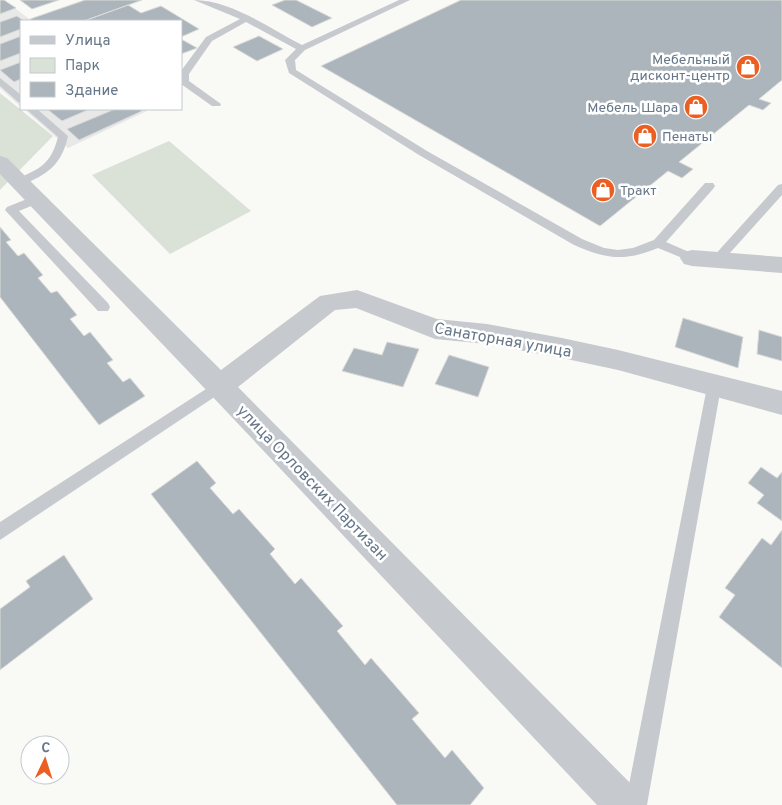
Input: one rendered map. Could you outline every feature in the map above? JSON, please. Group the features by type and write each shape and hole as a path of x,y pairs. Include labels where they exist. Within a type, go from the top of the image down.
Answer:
{"street":[{"name":"улица Орловских Партизан","path":"19,181 220,386 624,805"},
{"path":"692,258 782,265"},
{"name":"Санаторная улица","path":"220,386 329,302 357,299 435,329 487,334 618,360 782,404"}],"lane":[{"path":"198,0 229,10 302,48"},
{"path":"406,0 302,48 290,60 292,71 423,152 578,242 605,254 619,256 658,243 708,186"},
{"path":"216,104 184,82 184,74 209,39 246,19"},
{"path":"0,81 20,99"},
{"path":"33,110 63,136 60,152 43,171 19,181 10,210 104,306"},
{"path":"716,261 782,188"},
{"path":"658,243 692,258"},
{"path":"0,532 220,386"},
{"path":"636,805 714,387"}],"shaded area":[{"path":"0,0 4,0 31,20 20,20 20,106 0,88"},
{"path":"25,110 147,111 68,148"}],"green space":[{"path":"0,93 53,136 0,190"},
{"path":"169,141 251,211 170,254 92,175"}],"building":[{"path":"0,0 4,0 16,8 0,14"},
{"path":"20,0 59,0 32,9"},
{"path":"85,0 142,0 87,20 30,19"},
{"path":"285,0 296,0 332,18 312,27 272,5"},
{"path":"461,0 782,0 782,80 759,99 771,103 763,110 749,105 679,162 693,169 682,178 668,171 600,226 321,66"},
{"path":"128,5 141,13 161,6 199,29 182,37 182,20 87,20"},
{"path":"17,16 23,20 20,20 20,29 0,37 0,22"},
{"path":"20,36 20,53 0,61 0,44"},
{"path":"259,36 283,49 257,61 233,47"},
{"path":"182,40 197,48 182,54"},
{"path":"20,62 20,79 14,82 0,70"},
{"path":"48,110 88,110 62,121"},
{"path":"113,110 142,111 79,140 67,129"},
{"path":"0,227 11,240 6,242 18,256 24,253 43,275 38,278 51,293 57,291 77,315 70,319 84,336 90,332 113,360 107,363 123,382 130,378 145,396 99,425 0,297"},
{"path":"683,318 743,337 738,368 675,347"},
{"path":"759,330 782,337 782,361 757,354"},
{"path":"387,342 419,349 403,387 342,371 354,348 382,355"},
{"path":"449,355 489,367 478,397 435,384"},
{"path":"197,461 216,483 210,488 233,514 239,509 275,549 270,554 295,584 301,578 343,626 337,631 365,665 371,658 419,713 412,719 445,758 452,750 484,788 470,805 397,805 151,494"},
{"path":"761,467 777,478 782,472 782,521 757,503 764,495 748,483"},
{"path":"782,530 782,668 719,617 735,595 725,588 762,538 771,545"},
{"path":"64,555 93,599 0,670 0,609 30,587 26,581"}],"place":[{"name":"Мебельный дисконт-центр","path":"748,67"},
{"name":"Мебель Шара","path":"696,107"},
{"name":"Пенаты","path":"645,136"},
{"name":"Тракт","path":"603,190"}]}
